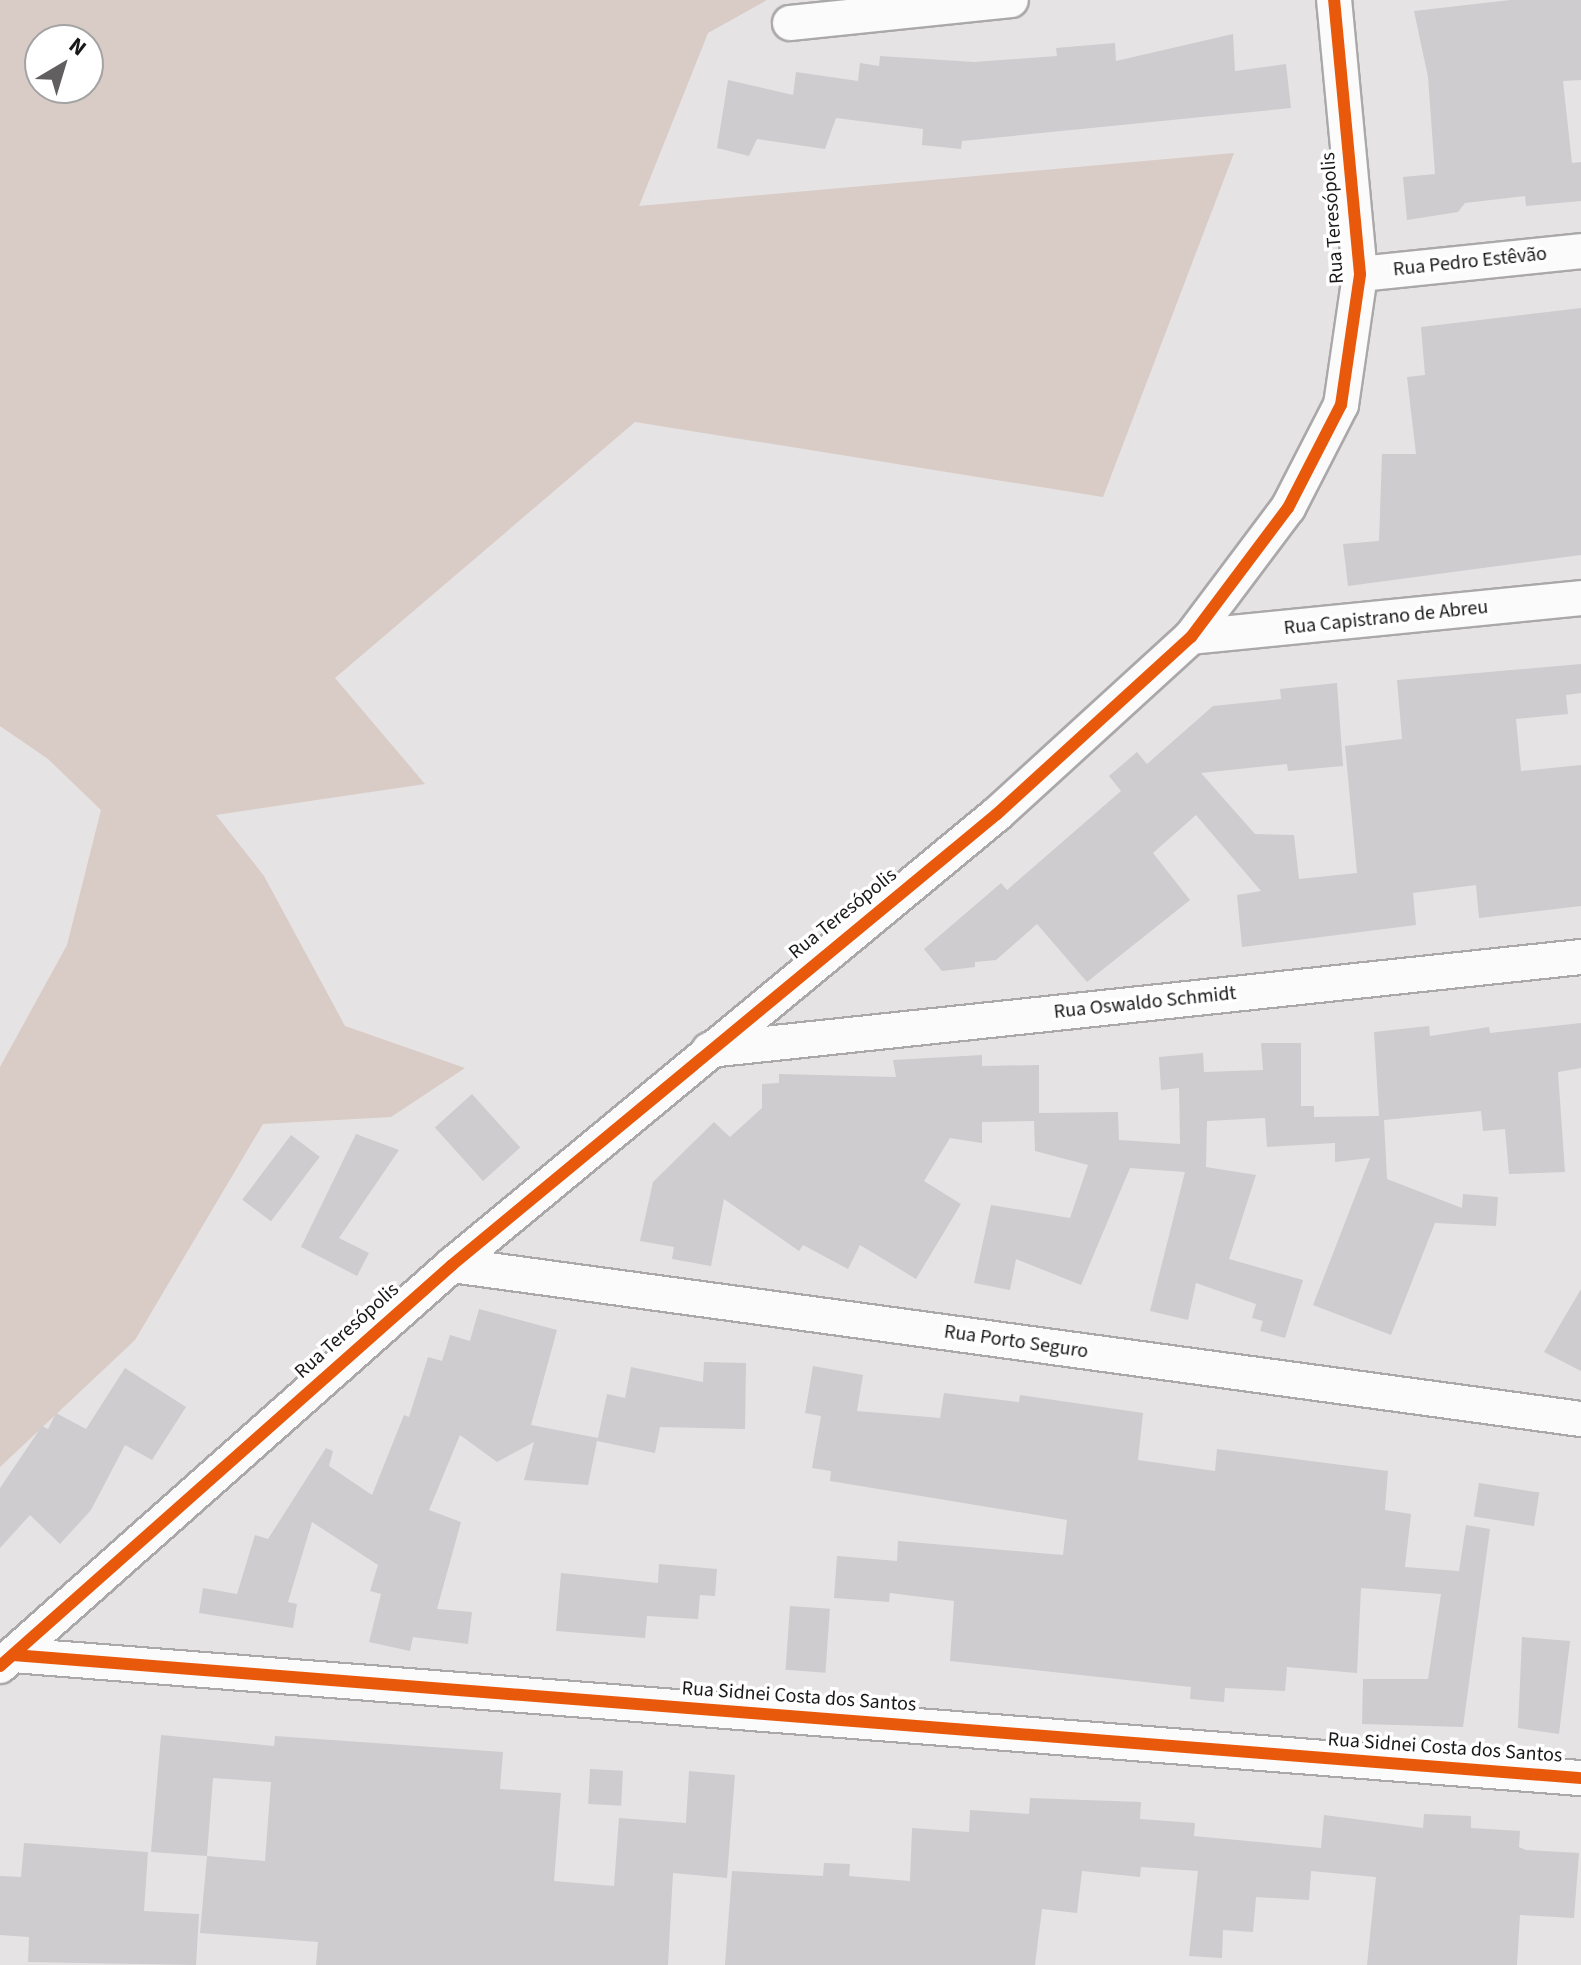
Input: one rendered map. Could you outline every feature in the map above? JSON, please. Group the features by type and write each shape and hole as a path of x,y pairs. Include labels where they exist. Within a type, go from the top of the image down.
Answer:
{"street":[{"path":"790,23 1011,0"},
{"name":"Rua Teresópolis","path":"7,1661 452,1265 997,814 1191,637 1288,508 1328,438 1348,374 1360,274 1334,0"},
{"name":"Rua Pedro Estêvão","path":"1360,274 1581,251"},
{"name":"Rua Capistrano de Abreu","path":"1191,637 1581,598"},
{"name":"Rua Oswaldo Schmidt","path":"709,1050 1581,957"},
{"name":"Rua Porto Seguro","path":"452,1265 1581,1419"},
{"name":"Rua Sidnei Costa dos Santos","path":"7,1661 1581,1778"}],"shaded area":[{"path":"0,0 767,0 708,33 639,206 1234,153 1103,497 635,422 335,678 425,784 216,815 264,876 345,1026 465,1068 391,1117 263,1124 135,1340 0,1467 0,1067 67,945 101,810 48,759 0,726"}],"building":[{"path":"1510,0 1581,0 1581,80 1563,81 1572,163 1581,162 1581,201 1526,206 1525,196 1465,203 1458,212 1407,220 1403,177 1435,174 1428,77 1414,11"},
{"path":"1233,34 1235,71 1286,64 1291,108 962,141 961,149 922,145 923,129 836,118 825,149 757,139 749,156 717,148 728,80 793,95 796,72 858,81 860,63 879,66 880,56 974,62 1057,56 1056,48 1115,43 1116,61"},
{"path":"1581,308 1581,555 1348,586 1343,544 1379,541 1382,454 1416,454 1407,377 1425,375 1421,327"},
{"path":"1581,664 1581,693 1566,695 1568,714 1516,719 1521,771 1581,765 1581,906 1479,918 1476,885 1413,893 1416,925 1242,947 1237,895 1261,891 1196,815 1153,853 1190,900 1087,982 1037,924 996,960 975,962 975,967 942,971 924,949 1001,883 1007,890 1121,791 1109,776 1137,752 1147,764 1213,706 1281,699 1280,689 1337,683 1343,766 1288,771 1287,764 1201,773 1255,834 1294,835 1299,879 1357,873 1345,746 1402,739 1397,680"},
{"path":"1581,1023 1581,1068 1558,1072 1565,1172 1509,1174 1505,1129 1483,1131 1481,1111 1384,1120 1387,1179 1462,1208 1463,1194 1498,1197 1496,1226 1435,1223 1391,1335 1313,1305 1370,1158 1335,1162 1335,1143 1267,1147 1265,1118 1207,1121 1206,1167 1256,1175 1229,1259 1303,1280 1285,1338 1260,1331 1263,1321 1252,1318 1256,1304 1196,1283 1188,1320 1150,1311 1185,1172 1130,1168 1081,1285 1016,1259 1010,1290 974,1283 991,1205 1070,1218 1088,1165 1035,1151 1034,1121 982,1122 982,1143 950,1138 924,1181 961,1204 916,1279 860,1245 848,1269 803,1245 799,1251 724,1199 711,1266 672,1259 674,1247 640,1241 653,1182 714,1122 730,1137 762,1108 762,1084 779,1083 779,1074 896,1077 893,1060 982,1055 982,1066 1039,1065 1039,1113 1118,1112 1119,1140 1180,1144 1179,1088 1161,1090 1159,1057 1203,1053 1204,1072 1263,1070 1261,1043 1301,1043 1301,1106 1314,1106 1314,1117 1379,1116 1374,1032 1429,1026 1430,1036 1489,1027 1490,1033"},
{"path":"472,1094 520,1148 483,1181 435,1127"},
{"path":"356,1134 399,1150 339,1238 369,1253 357,1276 301,1247"},
{"path":"291,1135 320,1157 271,1221 242,1200"},
{"path":"1581,1289 1581,1371 1544,1352"},
{"path":"479,1309 557,1330 531,1425 598,1438 607,1394 625,1398 631,1367 703,1382 704,1362 746,1363 745,1429 660,1427 655,1453 597,1441 588,1485 524,1480 534,1442 497,1462 460,1435 429,1510 461,1522 437,1609 472,1612 468,1644 413,1637 410,1651 369,1642 381,1594 370,1591 378,1565 312,1522 288,1602 297,1604 293,1628 199,1613 203,1588 237,1594 255,1535 268,1539 326,1448 333,1451 329,1466 372,1495 404,1415 409,1417 428,1357 442,1361 450,1335 470,1341"},
{"path":"813,1366 863,1375 857,1411 940,1418 944,1393 1019,1402 1020,1395 1143,1413 1138,1460 1215,1471 1217,1449 1388,1471 1385,1510 1411,1514 1405,1567 1459,1571 1466,1525 1490,1529 1463,1727 1362,1724 1363,1679 1428,1679 1441,1594 1361,1588 1357,1673 1287,1667 1285,1691 1225,1688 1224,1702 1190,1699 1191,1687 950,1661 954,1601 890,1593 889,1602 834,1598 837,1556 897,1561 898,1541 1063,1555 1067,1520 830,1481 831,1471 812,1468 821,1416 805,1413"},
{"path":"125,1368 186,1407 152,1460 125,1445 91,1510 60,1544 30,1515 0,1548 0,1488 42,1426 48,1429 56,1413 86,1429"},
{"path":"1479,1483 1539,1493 1534,1526 1474,1517"},
{"path":"659,1564 717,1569 715,1596 700,1595 698,1619 647,1616 645,1638 556,1631 561,1573 658,1583"},
{"path":"790,1606 830,1609 825,1673 786,1670"},
{"path":"1522,1637 1570,1641 1559,1734 1518,1728"},
{"path":"161,1735 274,1746 275,1736 503,1752 500,1789 561,1793 554,1881 614,1886 619,1818 686,1823 689,1771 735,1775 727,1878 673,1873 668,1965 316,1965 318,1942 200,1933 207,1856 151,1852","holes":["213,1778 271,1782 265,1861 207,1856"]},
{"path":"590,1769 623,1771 621,1806 588,1804"},
{"path":"1030,1798 1141,1802 1140,1819 1195,1823 1194,1836 1321,1848 1324,1815 1423,1828 1424,1814 1471,1816 1471,1828 1520,1831 1519,1847 1526,1850 1579,1853 1574,1918 1520,1915 1517,1965 1367,1965 1376,1877 1311,1871 1309,1900 1256,1897 1253,1932 1223,1930 1222,1958 1189,1956 1198,1871 1141,1867 1140,1877 1082,1871 1077,1913 1042,1909 1035,1965 725,1965 732,1871 823,1876 824,1863 850,1864 849,1876 910,1881 912,1828 969,1832 970,1810 1029,1814"},
{"path":"24,1843 148,1852 144,1911 199,1914 196,1965 28,1962 29,1937 0,1935 0,1876 21,1877"}],"cycle path":[{"path":"0,1666 452,1265 997,814 1191,637 1288,508 1341,405 1360,274 1334,0"},
{"path":"13,1655 1581,1778"}]}
